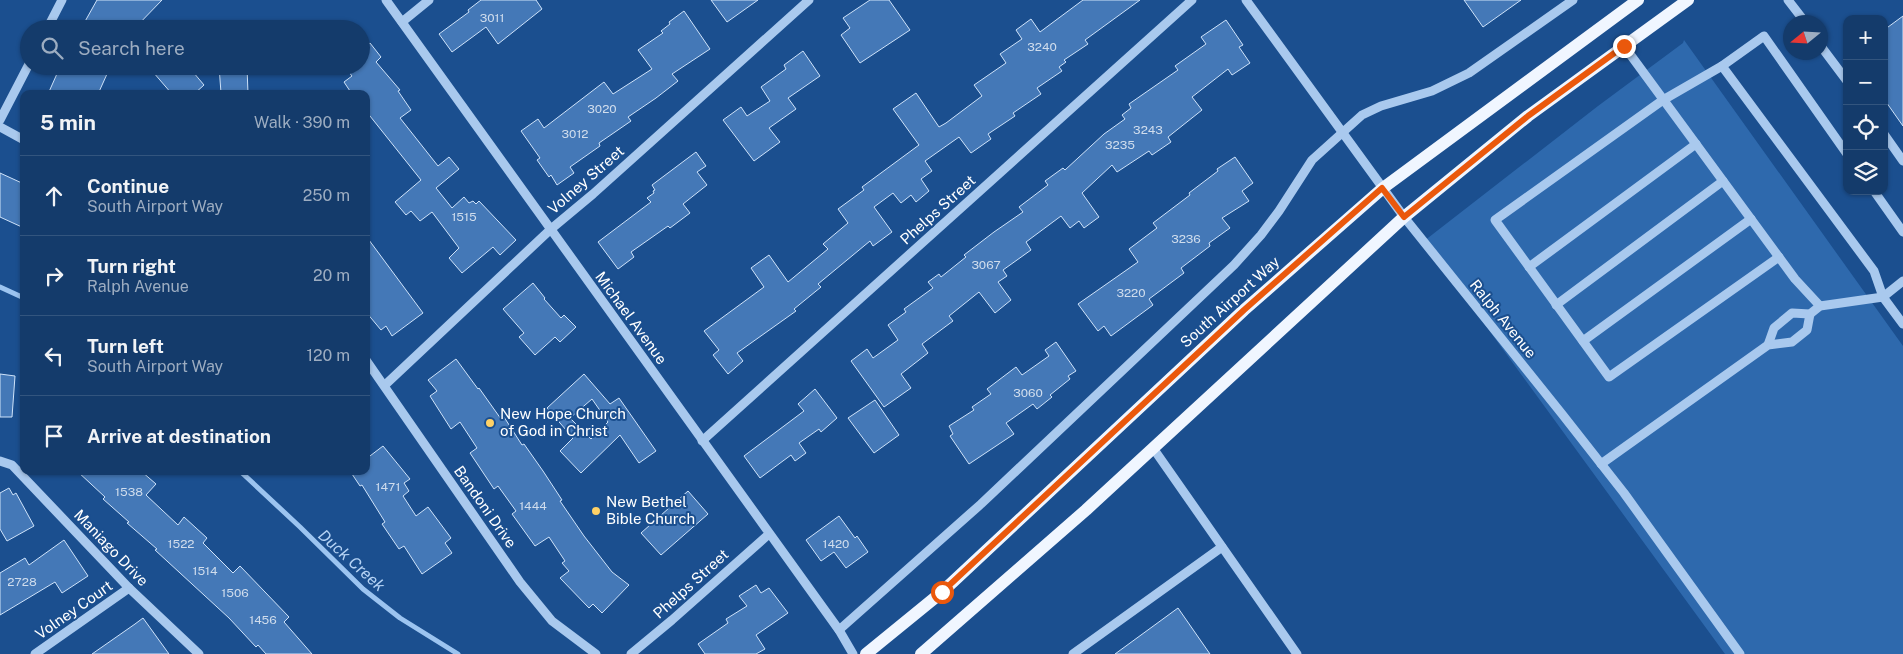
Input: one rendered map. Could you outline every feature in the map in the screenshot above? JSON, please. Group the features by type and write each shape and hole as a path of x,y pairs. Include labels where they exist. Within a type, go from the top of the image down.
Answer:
{"main road":[{"name":"South Airport Way","path":"866,654 942,592 1244,310 1382,188 1638,0"},
{"path":"922,654 1086,510 1404,217 1528,116 1688,0"}],"street":[{"path":"52,20 62,0"},
{"name":"Michael Avenue","path":"386,0 839,630 853,654"},
{"path":"402,22 429,0"},
{"name":"Volney Street","path":"385,385 551,229 593,194 809,0"},
{"name":"Phelps Street","path":"702,441 1192,0"},
{"name":"Ralph Avenue","path":"1246,0 1382,188 1601,464 1740,654"},
{"path":"839,630 980,504 1234,265 1270,223 1312,160 1341,132 1362,115 1381,106 1432,91 1470,74 1573,0"},
{"path":"1788,0 1800,15"},
{"path":"1779,257 1609,378 1495,220 1664,100 1722,66 1764,36 1844,150"},
{"path":"1624,46 1795,279 1820,306"},
{"path":"1828,56 1843,76"},
{"path":"1722,66 1874,271 1883,297 1903,324"},
{"path":"0,120 23,75"},
{"path":"0,127 20,138"},
{"path":"1888,140 1903,161"},
{"path":"1528,267 1696,144"},
{"path":"1556,305 1723,181"},
{"path":"1877,195 1903,232"},
{"path":"1583,341 1751,218"},
{"path":"1768,345 1774,328 1792,314 1810,314 1820,306 1883,297 1903,282"},
{"path":"1601,464 1768,345 1792,342 1807,330 1810,314"},
{"name":"Bandoni Drive","path":"370,365 520,582 552,621 596,654"},
{"path":"1153,448 1297,654"},
{"name":"Maniago Drive","path":"2,461 12,465 20,473"},
{"name":"Maniago Drive","path":"22,475 129,588 199,654"},
{"name":"Phelps Street","path":"632,654 769,534"},
{"path":"1073,654 1222,547"},
{"name":"Volney Court","path":"35,654 129,588"}],"shaded area":[{"path":"1684,40 1903,346 1903,654 1725,654 1424,241 1598,106 1683,43"}],"building":[{"path":"97,0 162,0 143,20 86,20"},
{"path":"481,0 536,0 542,9 498,44 486,27 452,52 439,34 469,12 468,10"},
{"path":"711,0 758,0 727,22"},
{"path":"870,0 889,0 910,30 860,63 841,35 850,28 843,18"},
{"path":"1083,0 1140,0 1085,40 1088,44 1064,60 1066,62 1059,67 1062,71 1037,88 1041,94 1013,113 1015,116 988,134 991,139 971,153 959,137 925,161 932,171 921,179 929,191 916,202 911,195 901,203 893,193 874,207 892,232 873,246 870,241 818,284 821,287 794,309 796,311 737,353 743,361 728,374 713,355 719,350 704,331 764,287 751,268 769,255 788,282 828,249 823,244 848,223 838,209 864,190 862,187 919,145 893,109 916,93 939,127 946,123 982,96 974,85 1006,63 1000,54 1022,39 1016,30 1031,19 1040,32"},
{"path":"1464,0 1521,0 1483,27"},
{"path":"684,11 710,49 672,74 678,81 628,117 631,121 599,143 600,146 570,167 574,173 557,185 551,175 549,177 537,160 540,158 521,131 538,119 544,128 604,82 613,94 652,69 638,50 663,33 661,31 670,24 669,22"},
{"path":"1903,16 1903,126 1888,105 1888,27"},
{"path":"1226,20 1243,45 1239,47 1250,63 1232,75 1228,69 1192,97 1202,110 1168,137 1171,142 1152,155 1149,151 1117,172 1112,165 1082,193 1099,217 1084,228 1079,221 1070,228 1061,216 1026,242 1031,250 1003,270 1007,276 998,282 1011,300 995,313 979,292 949,316 953,321 922,344 928,353 901,374 911,388 884,407 851,361 867,349 873,358 898,340 888,325 906,312 904,309 933,288 928,282 939,274 941,277 966,257 964,255 1023,212 1019,207 1048,185 1045,181 1063,168 1065,170 1104,134 1125,119 1122,115 1131,108 1129,104 1178,70 1175,66 1206,44 1201,37"},
{"path":"370,43 381,57 376,62 400,90 398,91 411,110 400,118 438,166 449,157 459,169 436,188 452,208 464,197 469,203 473,201 476,204 479,201 516,240 500,255 493,247 462,273 449,258 459,248 432,212 420,221 411,211 406,215 395,202 421,180 370,116 370,90 349,90 344,82 352,76 370,75"},
{"path":"803,51 820,76 788,98 796,109 769,128 780,142 754,161 723,120 741,107 747,116 770,101 761,87 786,69 784,65"},
{"path":"56,75 107,75 100,90 50,90"},
{"path":"156,75 196,75 204,85 198,90 169,90"},
{"path":"220,75 247,75 248,90 221,90"},
{"path":"696,152 706,166 697,172 707,185 683,204 690,213 631,252 634,257 618,269 598,242 651,202 647,198 654,193 653,191 655,190 652,185"},
{"path":"1235,157 1253,183 1242,191 1249,201 1222,218 1230,228 1209,243 1210,246 1181,268 1184,273 1149,299 1153,305 1111,336 1104,326 1098,331 1078,304 1138,262 1129,249 1157,228 1153,223 1190,195 1189,193 1218,171 1217,169"},
{"path":"0,173 20,182 20,226 0,217"},
{"path":"370,241 423,313 392,336 386,326 381,330 370,317"},
{"path":"533,283 561,318 564,315 576,327 560,342 555,337 535,355 519,337 524,333 503,309"},
{"path":"1056,342 1076,371 1068,376 1070,379 1050,395 1052,397 1037,409 1033,404 1006,423 1014,434 969,464 950,436 953,434 949,426 974,410 972,407 991,394 987,389 1016,367 1022,375 1049,356 1045,350"},
{"path":"456,359 501,419 504,417 522,445 524,444 584,536 612,572 629,585 602,613 593,604 589,608 560,578 569,571 562,563 565,561 549,537 535,546 512,514 516,511 498,486 494,489 470,453 477,448 460,422 451,429 430,396 437,391 428,380"},
{"path":"0,374 15,376 12,417 0,417"},
{"path":"584,374 610,404 619,398 656,451 639,463 620,435 581,473 560,451 573,438 547,408","holes":["592,399 608,422 591,439 570,418"]},
{"path":"815,389 837,418 821,432 819,429 799,443 806,453 795,461 791,455 760,478 744,456 804,411 798,404"},
{"path":"875,400 899,435 874,453 848,418"},
{"path":"383,446 410,479 404,483 409,491 403,496 416,516 428,507 451,538 445,543 452,553 422,574 404,546 399,549 382,524 385,522 362,485 360,486 353,475 370,475 370,456"},
{"path":"81,475 146,475 156,484 146,495 178,525 184,517 207,538 203,543 233,573 240,566 289,617 284,622 312,654 266,654 258,645 256,647 229,618 127,523 129,522 103,499 105,497"},
{"path":"9,488 13,495 16,493 34,526 7,541 0,529 0,493"},
{"path":"688,491 708,514 661,555 641,533"},
{"path":"839,516 868,552 846,568 834,552 821,561 806,540"},
{"path":"64,540 88,576 62,593 55,582 0,615 0,573 25,558 29,565"},
{"path":"756,585 761,593 769,588 788,613 756,635 765,649 756,654 705,654 698,644 728,623 726,619 747,606 739,596"},
{"path":"1178,608 1210,654 1115,654"},
{"path":"143,618 169,654 92,654 135,624"}],"waterway":[{"name":"Duck Creek","path":"0,287 20,296"},
{"name":"Duck Creek","path":"244,475 363,589 400,618 458,654"}],"place":[{"name":"New Hope Church of God in Christ","path":"490,423"},
{"name":"New Bethel Bible Church","path":"596,511"}],"route":[{"path":"942,592 1244,310 1382,188 1404,217 1528,116 1624,46"}]}
